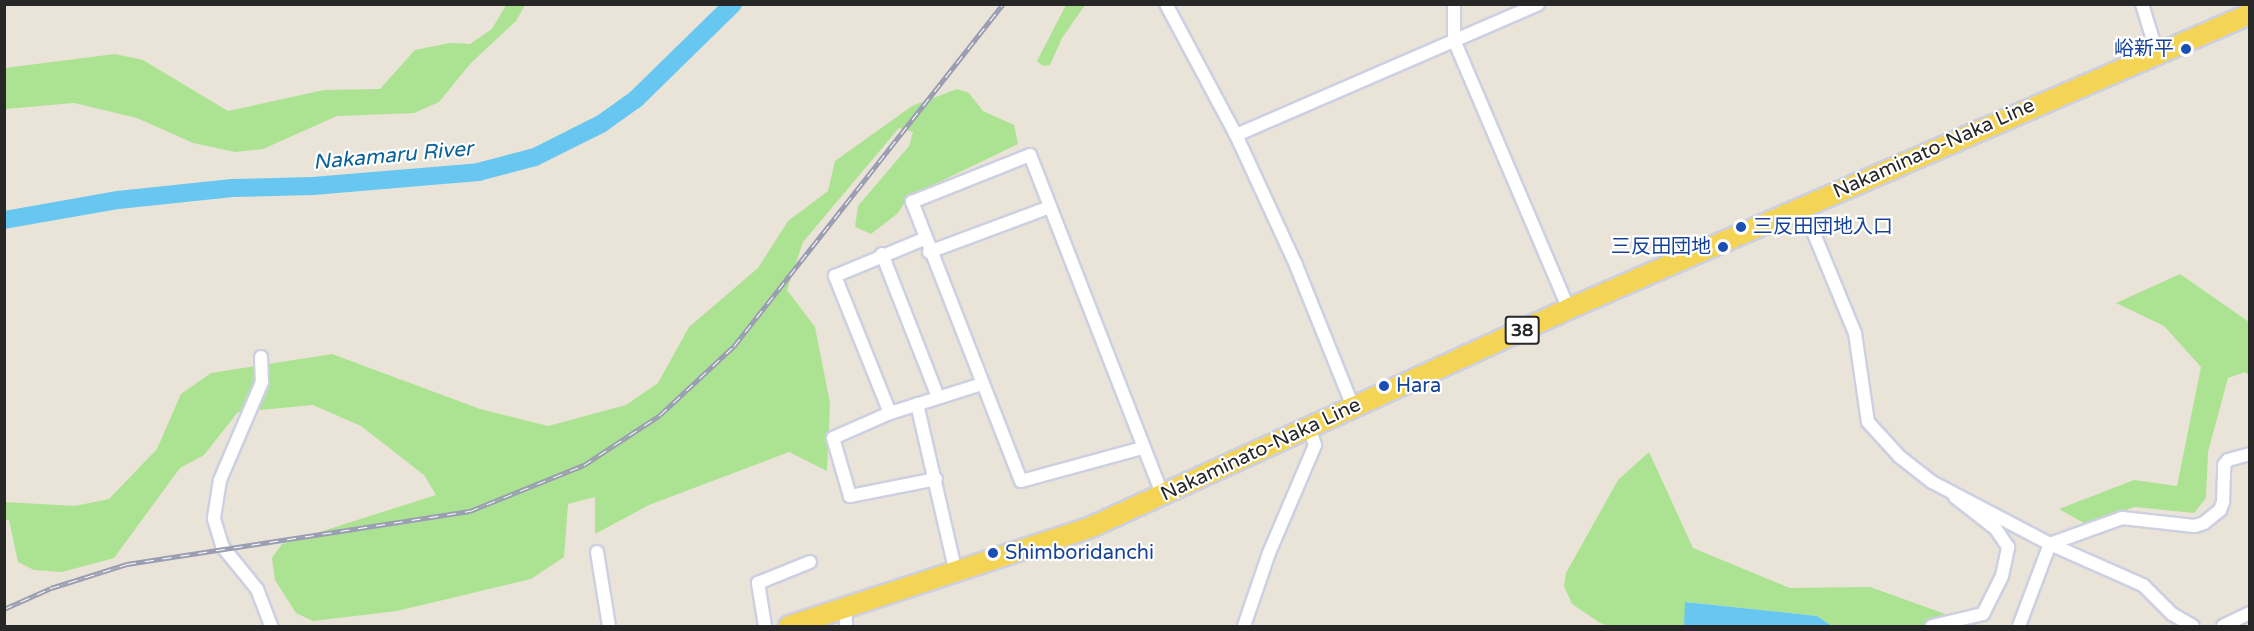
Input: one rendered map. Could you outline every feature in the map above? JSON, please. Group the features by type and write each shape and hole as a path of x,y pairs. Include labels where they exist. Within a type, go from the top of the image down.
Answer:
{"main road":[{"name":"Nakaminato-Naka Line","path":"789,627 845,605 956,573 1089,528 1569,309 2250,12"}],"street":[{"path":"1166,4 1236,135 1296,266 1353,407"},
{"path":"1454,4 1454,40 1569,309"},
{"path":"1236,135 1538,4"},
{"path":"2142,4 2157,53"},
{"path":"2248,4 2250,12"},
{"path":"1142,448 1021,481 929,252 912,202 1030,155 1142,448 1163,496"},
{"path":"929,252 1050,207"},
{"path":"1803,207 1855,333 1869,422 1900,457 1932,482 2050,544 2143,585 2172,615 2193,627"},
{"path":"890,413 835,276 882,254 924,239"},
{"path":"882,254 938,398"},
{"path":"261,357 262,382 220,480 214,519 222,546 257,589 271,627"},
{"path":"936,479 850,496 833,438 890,413 982,384"},
{"path":"917,404 956,573"},
{"path":"1244,627 1269,553 1315,445 1309,428"},
{"path":"2019,627 2050,544 2122,518 2195,526 2204,523 2220,510 2224,465 2228,460 2250,454"},
{"path":"1932,627 1983,614 2000,583 2008,547 1996,529 1958,501 1951,490"},
{"path":"597,552 608,626"},
{"path":"765,627 759,583 810,562"},
{"path":"845,605 846,627"},
{"path":"2223,627 2250,613"}],"green space":[{"path":"506,5 525,5 516,21 470,64 439,102 414,113 337,116 263,149 235,152 193,143 137,118 74,103 5,109 5,68 115,54 143,60 228,111 324,90 380,89 415,50 450,43 470,44 492,29"},
{"path":"1066,5 1085,5 1062,38 1050,65 1043,66 1037,61"},
{"path":"957,89 969,93 983,111 1014,125 1018,144 908,197 898,213 871,234 855,227 858,206 909,146 913,132 899,128 803,242 787,290 815,327 830,403 827,471 789,452 649,505 595,534 595,497 568,504 564,557 531,579 397,611 313,621 296,613 275,580 272,558 282,544 436,495 424,475 361,426 313,405 238,412 204,455 180,468 114,558 62,572 34,570 18,562 9,520 5,520 4,502 75,506 109,499 157,449 181,394 211,373 332,354 480,409 548,426 626,405 658,383 689,327 758,268 788,221 828,191 835,161 912,106"},
{"path":"2180,274 2249,322 2249,375 2245,372 2228,378 2208,452 2206,498 2194,513 2135,507 2084,523 2059,509 2134,480 2177,486 2201,367 2164,326 2116,303"},
{"path":"1649,452 1693,548 1790,588 1870,587 1962,620 1965,626 1832,626 1817,616 1686,602 1684,626 1609,626 1600,623 1572,604 1564,586 1566,573 1618,480"}],"water":[{"path":"1685,602 1817,616 1832,626 1684,626"}],"waterway":[{"name":"Nakamaru River","path":"4,220 118,200 232,188 313,186 478,172 535,157 601,124 636,99 733,4"}],"railway":[{"path":"4,609 51,588 127,564 470,511 584,465 660,415 734,346 1003,4"}],"place":[{"name":"峪新平","path":"2186,49"},
{"name":"三反田団地入口","path":"1741,227"},
{"name":"三反田団地","path":"1723,247"},
{"name":"Hara","path":"1384,386"},
{"name":"Shimboridanchi","path":"993,553"}]}
